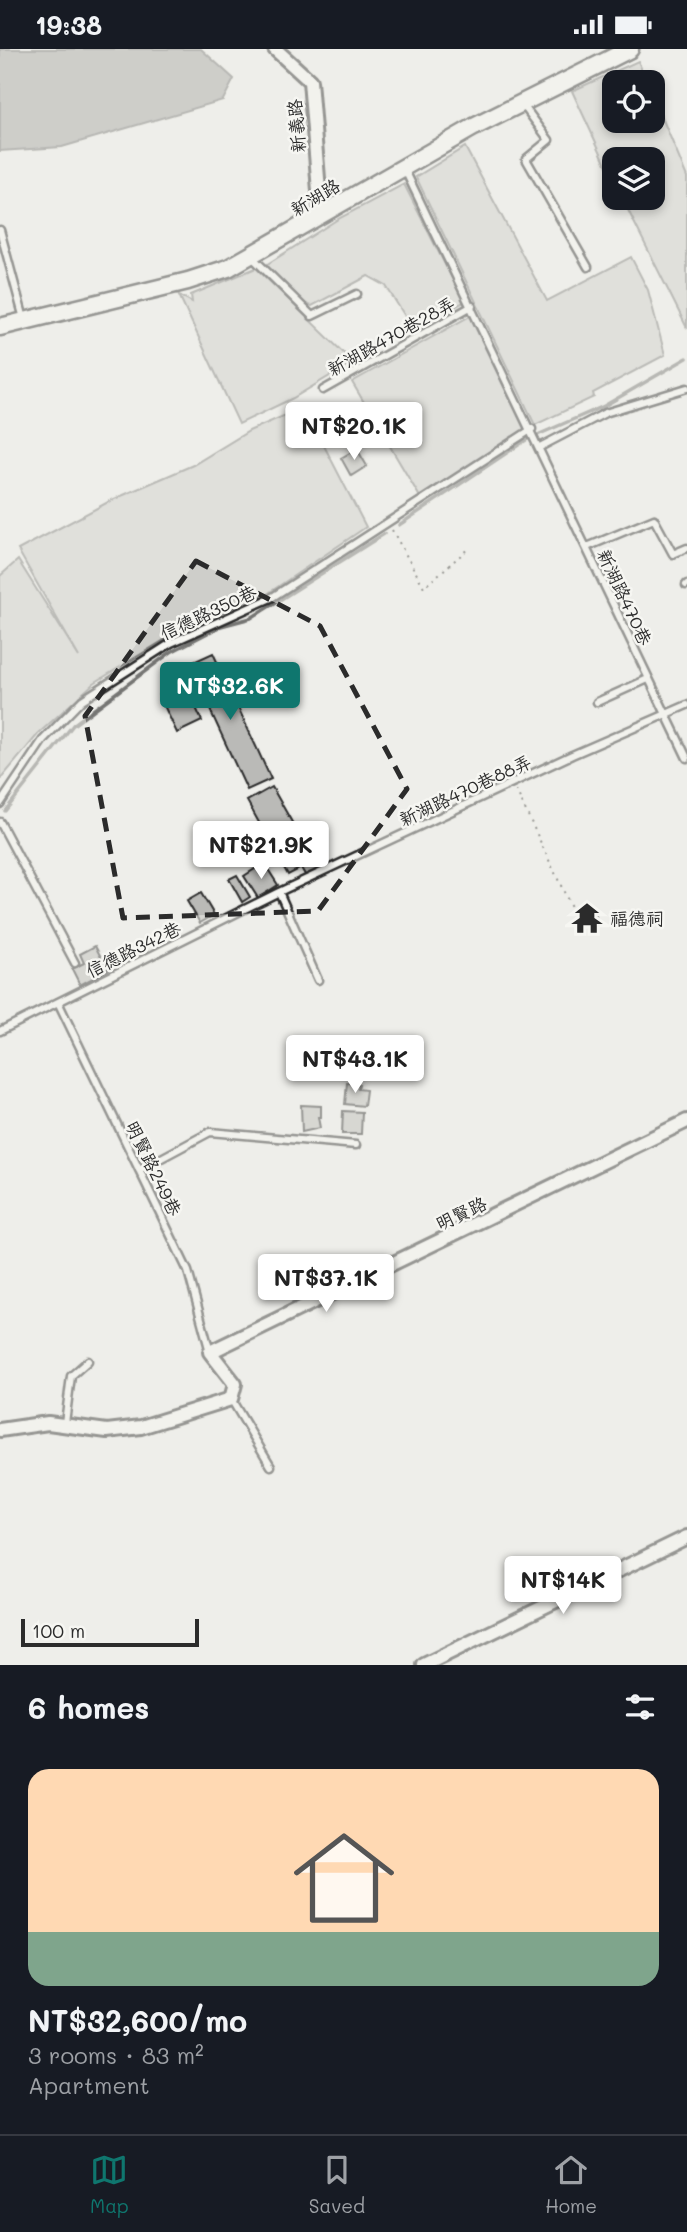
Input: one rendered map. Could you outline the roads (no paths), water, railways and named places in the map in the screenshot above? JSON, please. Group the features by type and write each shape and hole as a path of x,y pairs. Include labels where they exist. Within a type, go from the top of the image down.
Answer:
{"street":[{"name":"新義路","path":"275,49 310,81 321,215"},
{"name":"新湖路","path":"0,327 188,281 229,268 522,103 629,49"},
{"name":"明賢路","path":"209,1352 687,1121"},
{"path":"0,1430 65,1423 107,1430 141,1427 231,1399 235,1384 209,1352"},
{"path":"424,1665 687,1537"}],"lane":[{"path":"522,103 549,140 526,159 588,267"},
{"path":"404,168 532,429"},
{"path":"0,230 25,321"},
{"path":"251,256 312,316 357,294"},
{"name":"新湖路470巷28弄","path":"323,390 472,306"},
{"path":"540,447 605,414 687,388"},
{"name":"新湖路470巷","path":"532,429 687,758"},
{"name":"信德路350巷","path":"0,804 43,740 82,700 171,643 271,598 532,429"},
{"path":"587,547 654,519 673,554 687,548"},
{"path":"597,702 648,679"},
{"name":"新湖路470巷88弄","path":"279,893 512,783 687,705"},
{"path":"0,822 75,963"},
{"path":"279,893 318,980"},
{"name":"信德路342巷","path":"0,1031 279,893"},
{"name":"明賢路249巷","path":"58,1002 188,1271 209,1352"},
{"path":"139,1170 210,1132 356,1145"},
{"path":"65,1423 71,1376 89,1361"},
{"path":"231,1399 271,1466"}],"waterway":[{"path":"399,525 526,440 604,406 687,358"},
{"path":"5,811 73,725 171,652 221,626 251,618 384,534"}],"place":[{"name":"福德祠","path":"587,918"}]}
